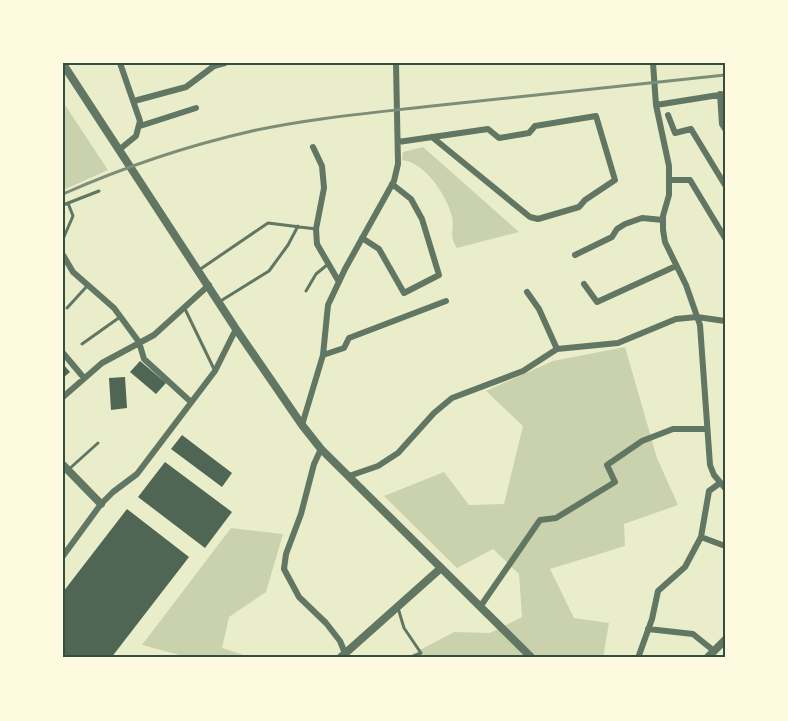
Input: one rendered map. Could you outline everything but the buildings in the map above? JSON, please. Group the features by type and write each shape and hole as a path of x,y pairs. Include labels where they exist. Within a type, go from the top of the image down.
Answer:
{"street":[{"path":"120,63 139,116 140,126 136,136 120,149"},
{"path":"134,101 186,87 214,66 225,63"},
{"path":"302,425 323,355 328,305 392,184 398,164 396,63"},
{"path":"638,658 658,591 685,567 701,537 710,491 722,486 710,465 701,333 686,285 665,242 663,220 670,180 669,156 656,105 653,63"},
{"path":"63,64 236,329 302,425 321,448 531,658"},
{"path":"656,105 722,94 722,124 725,129"},
{"path":"140,126 196,108"},
{"path":"668,115 675,133 691,129 725,184"},
{"path":"398,142 432,137 488,129 498,138 529,134 535,126 596,116 615,180 585,200 579,207 538,219 530,217 432,137"},
{"path":"313,147 322,166 324,188 316,229 317,244 339,282"},
{"path":"670,180 690,180 725,238"},
{"path":"362,238 379,249 404,293 439,275 422,219 411,199 392,184"},
{"path":"575,255 612,237 617,229 625,224 642,218 663,220"},
{"path":"63,255 73,272 114,308 139,342 144,359 191,402"},
{"path":"584,284 597,302 676,266"},
{"path":"63,397 102,363 154,335 209,285"},
{"path":"526,292 539,309 557,349"},
{"path":"323,355 344,348 349,338 446,301"},
{"path":"349,476 378,466 398,453 434,413 452,398 524,371 557,349 618,343 676,319 697,317 725,321"},
{"path":"63,556 101,504 137,474 215,371 236,329"},
{"path":"63,353 84,378"},
{"path":"480,607 540,520 556,518 615,482 608,465 642,441 673,429 707,429"},
{"path":"321,448 286,554 284,569 299,597 326,622 340,641 344,657 441,568"},
{"path":"66,467 101,504"},
{"path":"701,537 725,546"},
{"path":"648,629 693,634 714,651"},
{"path":"707,658 725,640"}],"lane":[{"path":"63,205 99,191"},
{"path":"63,239 73,216 68,203"},
{"path":"199,270 268,223 316,229"},
{"path":"219,302 269,271 298,226"},
{"path":"306,291 316,274 329,264"},
{"path":"67,308 88,285"},
{"path":"185,309 215,371"},
{"path":"82,344 120,317"},
{"path":"66,467 98,443"},
{"path":"398,607 404,628 421,653 409,658"}],"green space":[{"path":"63,102 108,170 63,190"},
{"path":"423,147 519,232 457,248 452,236 452,217 440,190 427,173 411,162 402,160 403,152"},
{"path":"625,347 657,458 678,505 624,524 625,546 550,569 574,618 609,623 603,658 405,658 454,632 490,633 522,617 519,574 493,549 457,568 384,496 444,472 469,505 504,504 523,426 486,391 553,361"},
{"path":"231,528 283,534 266,592 229,617 222,648 253,658 191,658 142,645"}],"railway":[{"path":"63,194 179,150 274,126 468,102 725,75"}]}
